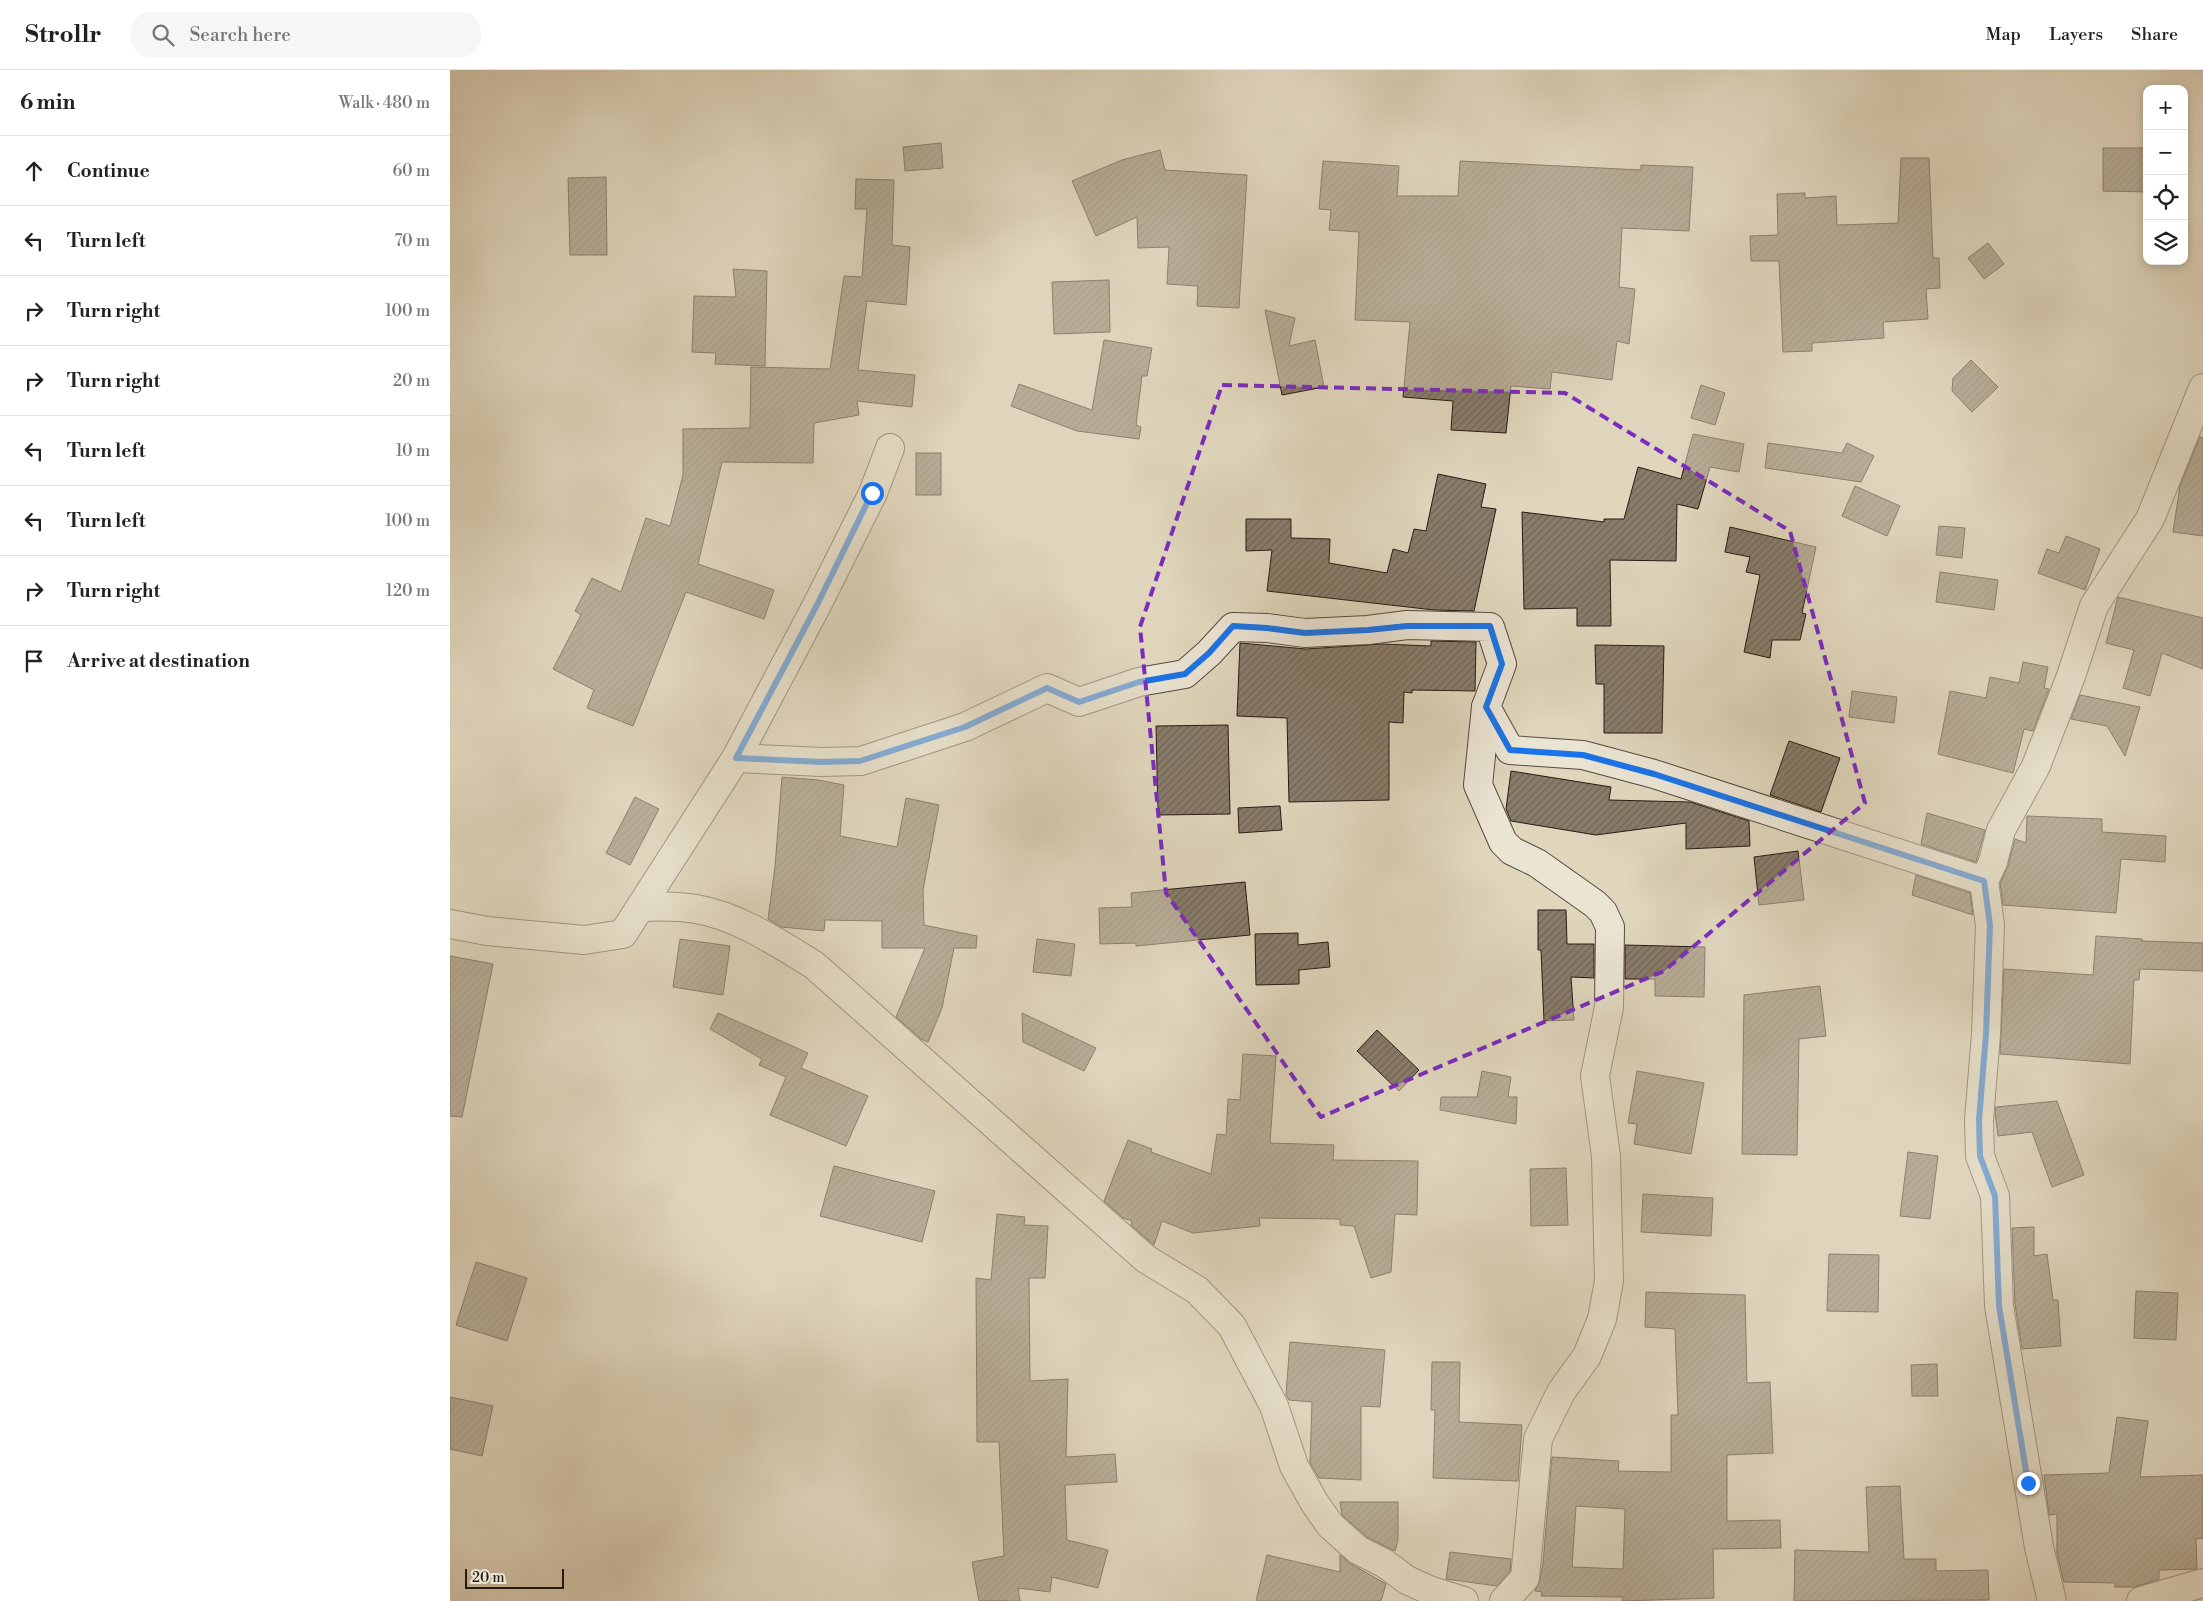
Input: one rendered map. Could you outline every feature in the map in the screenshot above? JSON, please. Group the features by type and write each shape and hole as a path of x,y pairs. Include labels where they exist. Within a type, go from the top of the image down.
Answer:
{"street":[{"path":"2052,1601 2039,1547 1999,1306 1995,1196 1980,1156 1979,1120 1986,1034 1990,925 1984,881 1993,862 2001,830 2036,766 2071,676 2094,606 2150,518 2203,388"},
{"path":"450,924 487,930 584,940 623,934 736,758 817,605 872,493 890,448"},
{"path":"736,758 822,762 860,761 965,727 1047,688 1079,702 1139,682 1185,674 1209,653 1233,626 1305,633 1407,626 1490,626 1502,664 1486,707 1478,785 1503,842 1512,851 1537,863 1596,904 1603,912 1610,927 1609,1006 1595,1076 1606,1156 1609,1281 1602,1319 1587,1356 1561,1392 1538,1439 1525,1578 1504,1601"},
{"path":"1486,707 1510,750 1583,755 1654,774 1984,881"},
{"path":"642,907 697,909 733,920 767,936 814,965 1146,1259 1197,1290 1232,1326 1274,1406 1294,1466 1314,1502 1330,1525 1358,1550 1427,1596 1464,1601"},
{"path":"2141,1601 2203,1583"}],"highlighted area":[{"path":"1222,385 1565,393 1790,531 1865,803 1664,971 1321,1117 1166,893 1140,627"}],"building":[{"path":"941,143 943,168 905,171 903,147"},
{"path":"2103,148 2143,148 2143,192 2103,191"},
{"path":"1160,150 1165,170 1247,175 1239,308 1197,306 1198,286 1167,284 1169,247 1138,248 1137,217 1096,236 1072,181 1122,160"},
{"path":"1901,158 1929,158 1933,258 1939,258 1940,288 1926,289 1928,319 1883,322 1884,338 1812,343 1812,351 1783,352 1779,261 1751,261 1750,236 1778,235 1777,194 1805,193 1805,198 1836,196 1837,225 1898,223"},
{"path":"1323,161 1399,166 1397,196 1458,196 1460,161 1641,170 1641,165 1693,167 1689,231 1622,228 1619,287 1635,289 1629,344 1617,341 1612,380 1552,372 1550,389 1511,386 1506,433 1451,430 1453,401 1403,397 1410,322 1355,320 1359,232 1329,230 1331,210 1319,209"},
{"path":"606,177 607,255 570,255 568,178"},
{"path":"856,179 894,180 892,245 910,247 906,305 867,301 858,370 915,375 912,407 857,401 859,415 814,423 813,463 722,462 698,564 774,590 764,619 686,592 633,726 587,708 594,690 553,669 581,615 575,611 592,578 621,592 646,518 670,526 683,475 683,429 750,428 751,367 830,369 844,276 862,277 867,209 855,209"},
{"path":"1988,243 2004,264 1984,279 1968,258"},
{"path":"733,269 767,271 765,366 715,364 716,353 692,352 694,296 736,297"},
{"path":"1109,280 1110,332 1054,334 1052,282"},
{"path":"1265,310 1295,318 1289,346 1315,340 1324,387 1282,395"},
{"path":"1104,340 1152,348 1147,376 1142,376 1136,425 1141,427 1139,439 1077,431 1011,406 1019,384 1092,410"},
{"path":"1971,360 1998,387 1972,412 1952,391 1953,378"},
{"path":"1701,385 1725,393 1715,425 1691,418"},
{"path":"1693,434 1744,444 1739,472 1710,467 1698,509 1677,504 1676,561 1610,560 1611,626 1577,626 1577,608 1524,609 1522,512 1604,522 1604,519 1624,519 1638,467 1681,479"},
{"path":"2200,437 2203,438 2203,536 2173,532 2180,486"},
{"path":"1768,443 1842,453 1847,443 1874,456 1861,482 1765,468"},
{"path":"916,453 941,453 941,495 916,495"},
{"path":"1438,474 1486,484 1481,507 1496,509 1474,611 1434,610 1267,591 1272,550 1246,551 1246,519 1291,519 1291,538 1330,539 1329,563 1387,573 1393,549 1408,553 1414,529 1426,531"},
{"path":"1855,486 1900,506 1887,536 1842,516"},
{"path":"1939,526 1965,528 1962,558 1936,555"},
{"path":"1730,527 1816,547 1802,613 1806,614 1800,640 1772,640 1770,658 1744,652 1760,575 1746,572 1750,557 1725,552"},
{"path":"2066,536 2100,549 2085,590 2038,573 2047,549 2059,553"},
{"path":"1940,572 1998,580 1994,610 1936,602"},
{"path":"2118,597 2203,618 2203,669 2162,653 2150,696 2123,688 2134,650 2106,643"},
{"path":"1431,641 1476,642 1475,691 1412,690 1412,693 1404,692 1403,723 1389,722 1389,800 1289,802 1287,718 1237,716 1240,643 1306,649 1382,644 1431,646"},
{"path":"1595,645 1664,646 1662,733 1604,733 1604,684 1596,684"},
{"path":"2023,662 2048,667 2044,688 2049,689 2033,731 2024,729 2013,773 1938,754 1950,691 1986,698 1990,677 2019,683"},
{"path":"1852,691 1897,697 1894,723 1849,717"},
{"path":"2080,695 2140,707 2125,756 2107,726 2071,719"},
{"path":"1228,725 1230,814 1158,815 1156,726"},
{"path":"1789,741 1840,758 1821,812 1770,795"},
{"path":"1511,771 1611,787 1609,800 1690,802 1749,821 1750,846 1686,849 1686,823 1596,835 1511,821 1506,809"},
{"path":"782,777 818,780 844,785 840,836 897,847 906,798 939,805 923,890 924,925 977,936 976,948 954,948 942,1008 928,1042 921,1039 896,1017 925,948 882,948 882,921 825,920 824,931 781,927 768,919 775,867"},
{"path":"635,797 659,809 630,865 606,853"},
{"path":"1280,806 1282,830 1239,833 1238,808"},
{"path":"1927,813 1985,830 1976,862 1921,844"},
{"path":"2027,816 2102,819 2102,832 2166,836 2165,862 2121,859 2116,913 2003,905 2000,883 2008,866 2015,839 2026,843"},
{"path":"1798,851 1804,900 1759,905 1754,857"},
{"path":"1916,875 1970,893 1973,915 1912,895"},
{"path":"1245,882 1250,935 1136,946 1136,943 1100,944 1099,908 1132,907 1131,893"},
{"path":"1538,910 1566,910 1567,944 1594,944 1594,978 1571,977 1574,1020 1544,1021 1541,950 1538,950"},
{"path":"1298,933 1298,945 1328,942 1330,967 1299,970 1299,984 1256,985 1255,934"},
{"path":"2096,936 2142,939 2142,941 2203,943 2203,971 2140,969 2139,980 2134,980 2130,1064 2000,1054 2004,969 2093,975"},
{"path":"680,939 730,946 723,995 673,987"},
{"path":"1037,939 1075,944 1071,976 1033,972"},
{"path":"1625,945 1705,947 1704,997 1655,996 1655,979 1625,979"},
{"path":"450,956 493,964 462,1117 450,1116"},
{"path":"1820,986 1826,1036 1799,1039 1797,1155 1742,1154 1744,995"},
{"path":"718,1013 808,1053 801,1068 868,1096 846,1146 770,1115 786,1077 759,1065 762,1059 710,1029"},
{"path":"1022,1013 1096,1048 1084,1071 1023,1042"},
{"path":"1377,1030 1419,1070 1399,1091 1357,1051"},
{"path":"1243,1054 1276,1056 1270,1143 1334,1145 1333,1160 1418,1161 1417,1215 1395,1214 1391,1272 1371,1278 1354,1226 1340,1225 1340,1219 1259,1218 1260,1226 1193,1233 1162,1221 1154,1245 1131,1225 1132,1221 1123,1218 1104,1201 1128,1140 1152,1149 1151,1152 1211,1174 1217,1134 1226,1135 1228,1099 1240,1100"},
{"path":"1482,1071 1511,1077 1508,1097 1517,1097 1516,1124 1440,1110 1441,1097 1477,1097"},
{"path":"1637,1071 1704,1083 1691,1154 1634,1144 1637,1124 1628,1123"},
{"path":"2057,1101 2084,1175 2052,1187 2032,1132 1998,1136 1995,1112 1996,1107"},
{"path":"1908,1152 1938,1156 1930,1219 1900,1216"},
{"path":"834,1166 935,1191 922,1242 820,1216"},
{"path":"1566,1168 1568,1225 1531,1226 1530,1169"},
{"path":"1643,1194 1713,1198 1711,1236 1641,1232"},
{"path":"997,1214 1025,1217 1024,1225 1048,1226 1045,1278 1029,1278 1030,1381 1068,1379 1066,1457 1115,1454 1117,1482 1065,1485 1067,1540 1108,1550 1098,1588 1052,1577 1050,1592 1018,1588 1020,1601 979,1601 972,1562 1004,1556 999,1442 977,1442 976,1278 991,1280"},
{"path":"2034,1227 2034,1256 2047,1254 2053,1300 2058,1300 2061,1346 2022,1349 2015,1304 2012,1228"},
{"path":"1829,1254 1879,1255 1878,1312 1827,1311"},
{"path":"476,1262 527,1278 507,1341 456,1325"},
{"path":"2136,1291 2178,1293 2176,1340 2134,1338"},
{"path":"1646,1292 1745,1295 1747,1383 1770,1382 1773,1453 1727,1455 1727,1521 1780,1520 1781,1548 1713,1549 1714,1598 1622,1601 1623,1597 1541,1596 1542,1592 1535,1591 1540,1580 1543,1563 1552,1457 1619,1461 1618,1471 1671,1472 1671,1415 1678,1415 1675,1329 1645,1327","holes":["1576,1506 1625,1509 1623,1569 1572,1567"]},
{"path":"1290,1342 1385,1350 1380,1407 1361,1406 1361,1480 1319,1478 1310,1463 1312,1402 1289,1400 1286,1394"},
{"path":"1432,1362 1460,1362 1459,1422 1522,1425 1518,1481 1433,1478 1435,1410 1431,1410"},
{"path":"1937,1364 1938,1396 1912,1396 1911,1365"},
{"path":"450,1397 493,1406 482,1456 450,1449"},
{"path":"2117,1417 2148,1421 2140,1477 2203,1475 2203,1538 2196,1539 2197,1569 2159,1570 2159,1579 2135,1587 2115,1587 2115,1583 2064,1582 2057,1554 2057,1514 2049,1515 2044,1475 2109,1473"},
{"path":"1900,1486 1904,1559 1936,1559 1936,1571 1988,1570 1989,1600 1794,1601 1795,1550 1869,1552 1866,1487"},
{"path":"1340,1502 1398,1502 1398,1540 1395,1551 1367,1537 1342,1515"},
{"path":"1450,1552 1511,1559 1510,1571 1497,1586 1446,1579"},
{"path":"1267,1555 1340,1572 1340,1555 1351,1564 1386,1584 1381,1601 1256,1601"}],"route":[{"path":"872,493 817,605 736,758 822,762 860,761 965,727 1047,688 1079,702 1139,682 1185,674 1209,653 1233,626 1305,633 1407,626 1490,626 1502,664 1486,707 1510,750 1583,755 1654,774 1984,881 1990,925 1986,1034 1979,1120 1980,1156 1995,1196 1999,1306 2028,1483"}]}
